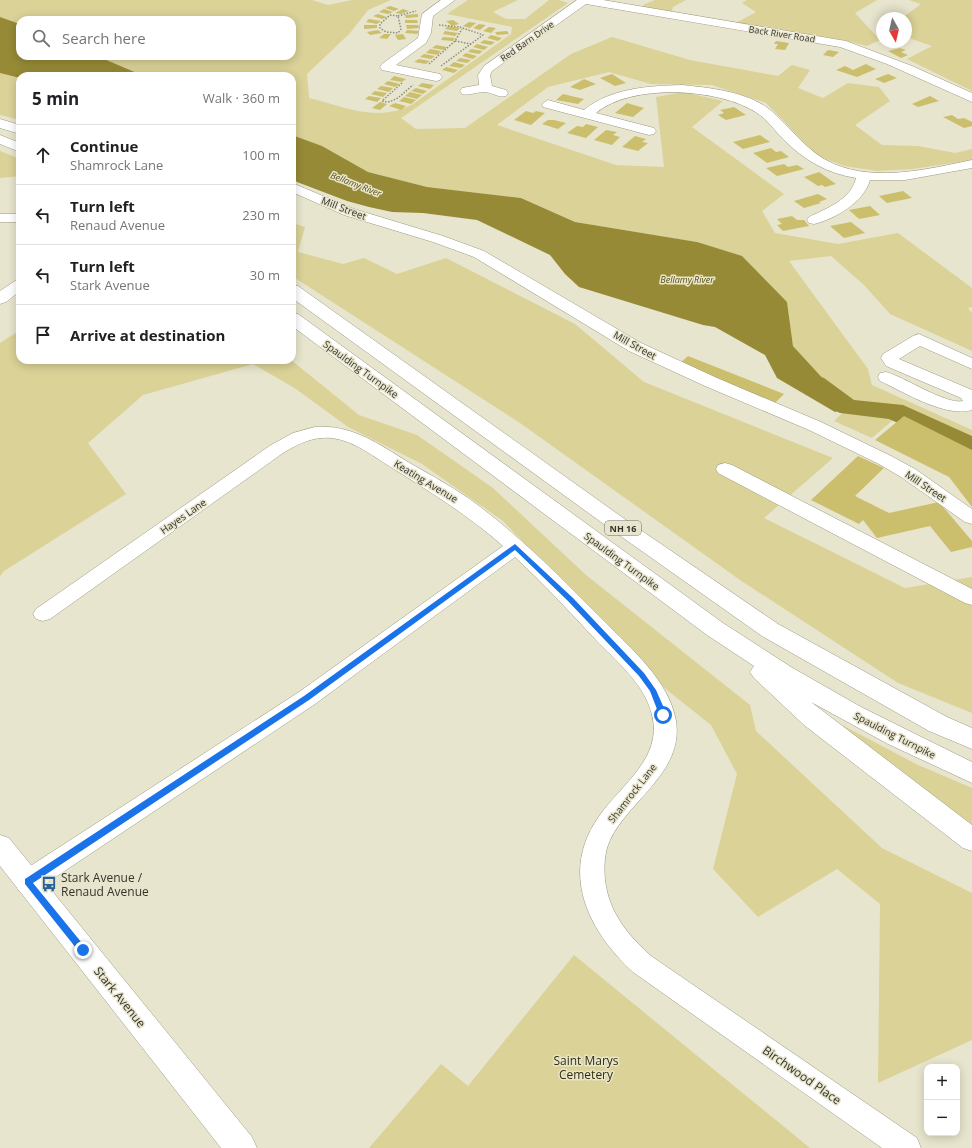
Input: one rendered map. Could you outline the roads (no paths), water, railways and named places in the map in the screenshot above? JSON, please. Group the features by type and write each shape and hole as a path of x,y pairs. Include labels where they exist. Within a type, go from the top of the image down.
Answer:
{"main road":[{"path":"0,123 16,129"},
{"path":"0,139 16,146"},
{"name":"NH 16","path":"296,293 619,525 770,630 898,702 972,739"},
{"name":"Spaulding Turnpike","path":"296,321 716,629 774,667 852,714 906,742 972,772"},
{"path":"716,629 813,718 972,840"},
{"name":"Stark Avenue","path":"0,846 27,882 241,1148"}],"street":[{"path":"427,75 386,67 422,40 426,34 426,17 428,14 449,0"},
{"name":"Back River Road","path":"583,0 632,4 842,44 874,54 904,66 972,98"},
{"name":"Red Barn Drive","path":"486,88 484,75 488,69 583,0"},
{"path":"466,90 486,88 502,92"},
{"path":"587,114 600,104 638,92 674,90 715,93 738,99 760,109 802,151 818,162 838,170 864,176 904,177 972,164"},
{"path":"548,104 649,131"},
{"path":"814,220 854,196 863,185 864,176"},
{"name":"Mill Street","path":"296,189 348,212 438,239 479,254 635,347 677,367 815,426 885,460 908,473 972,518"},
{"path":"0,218 16,218"},
{"path":"0,299 16,287"},
{"path":"886,377 948,404 965,407 972,401 967,394 892,362 889,358 919,339 972,364"},
{"name":"Keating Avenue","path":"328,432 351,436 463,503 515,546"},
{"name":"Hayes Lane","path":"43,614 288,442 308,434 328,432"},
{"path":"725,470 972,598"},
{"path":"27,882 306,698 515,546"},
{"name":"Shamrock Lane","path":"515,546 570,600 641,675 653,690 660,706 666,724 665,742 659,758 648,774 608,822 593,856 592,876 596,897 604,917 613,934 621,944 642,964 698,1001"},
{"name":"Birchwood Place","path":"698,1001 907,1148"}],"water":[{"path":"0,17 16,23 16,60 106,60 135,72 16,72 16,77 0,73"},
{"name":"Bellamy River","path":"296,136 322,146 368,172 427,187 521,198 575,222 697,242 742,256 787,302 793,346 849,407 835,412 777,378 765,355 715,327 703,325 579,287 565,274 550,255 477,220 423,213 392,212 347,201 297,182"}],"waterway":[{"name":"Bellamy River","path":"815,383 840,403 849,407 894,411 972,446"}],"place":[{"name":"Stark Avenue / Renaud Avenue","path":"49,884"}],"park label":[{"name":"Saint Marys Cemetery","path":"586,1067"}]}
